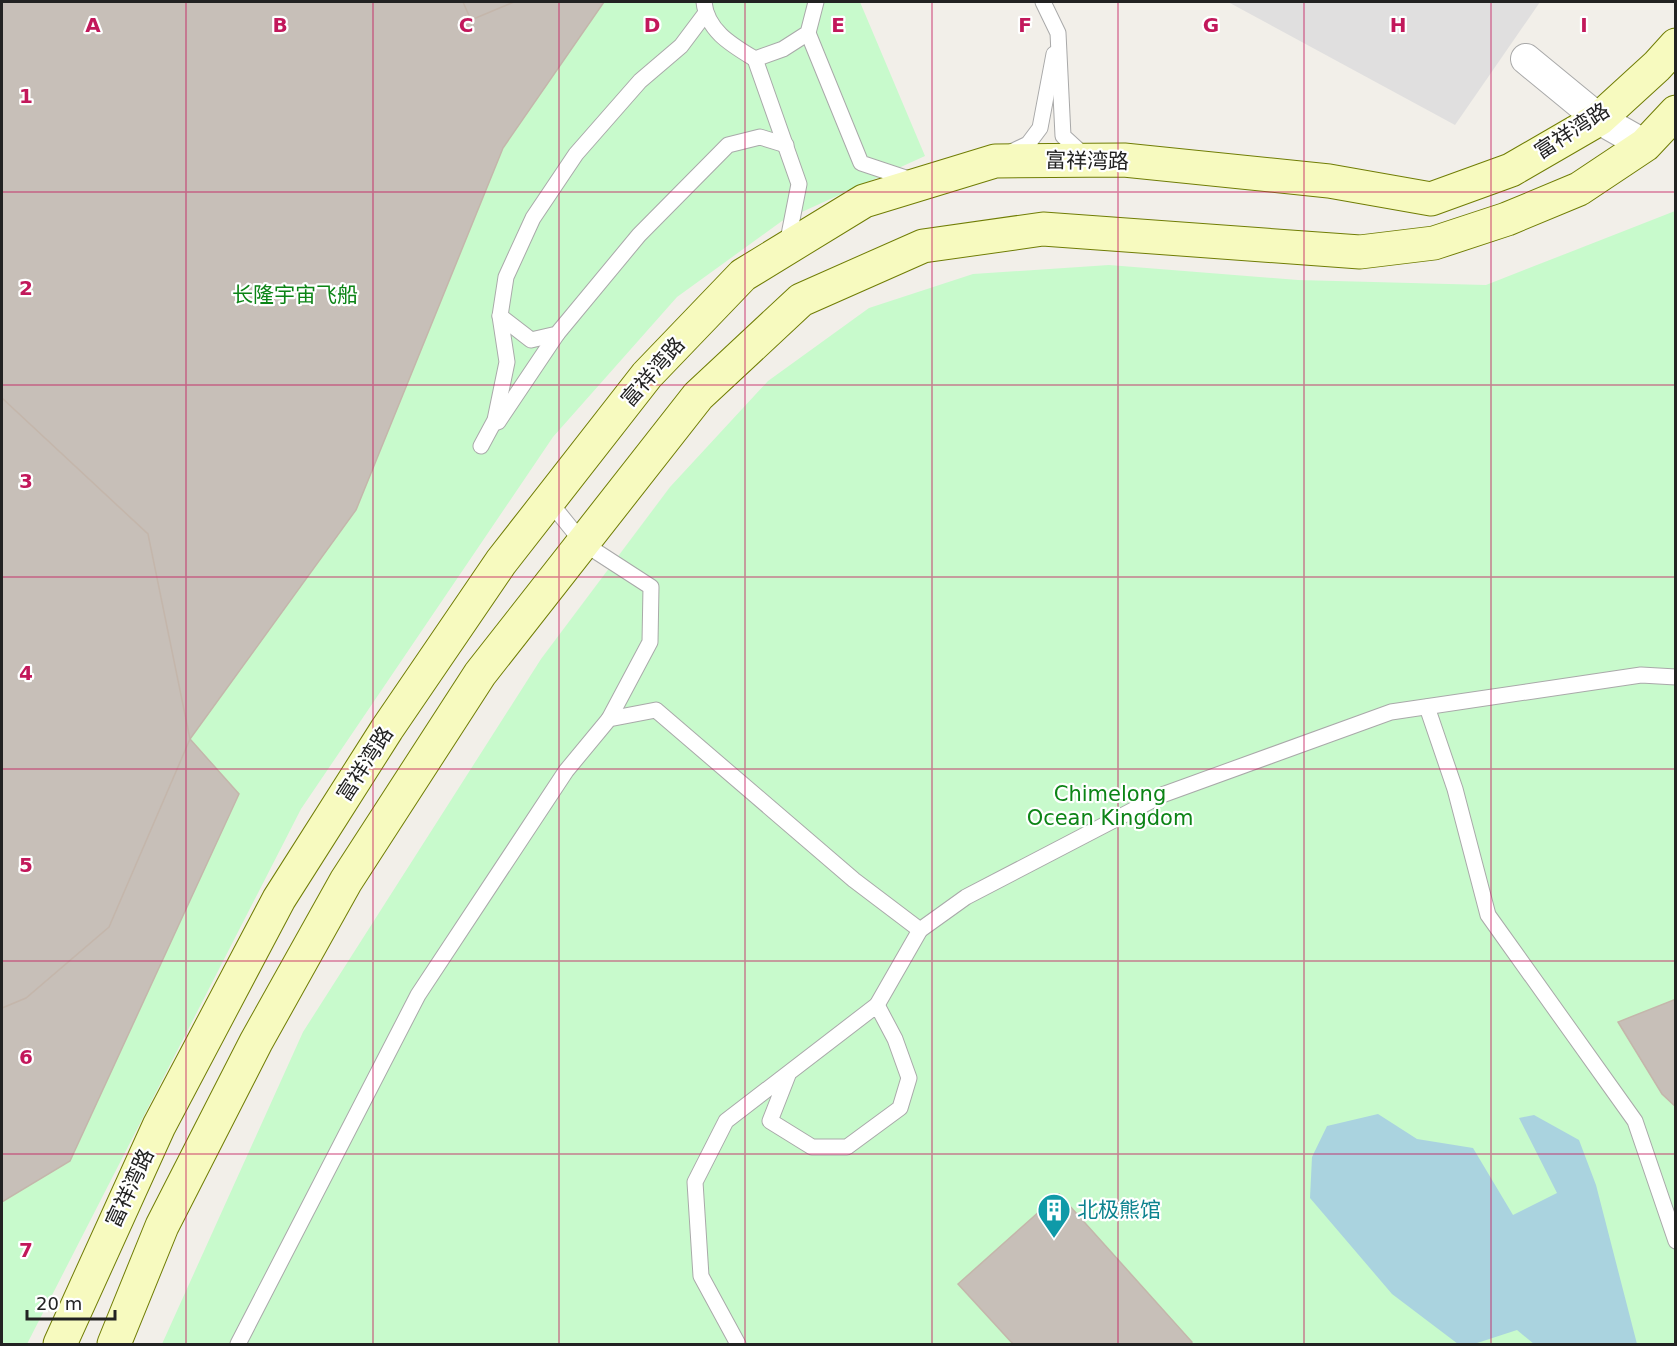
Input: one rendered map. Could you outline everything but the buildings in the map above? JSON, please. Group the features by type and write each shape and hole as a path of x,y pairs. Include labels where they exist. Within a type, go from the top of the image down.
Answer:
{"main road":[{"name":"富祥湾路","path":"60,1344 159,1126 279,899 387,729 501,562 647,375 743,275 864,201 995,161 1124,160 1329,181 1431,199 1511,170 1599,119 1657,66 1676,45"},
{"path":"114,1344 162,1226 256,1042 346,881 480,674 698,396 801,300 923,246 1043,229 1360,252 1434,243 1507,219 1579,189 1645,145 1676,112"}],"street":[{"path":"1526,59 1599,119 1645,145"}],"lane":[{"path":"1043,2 1058,33 1063,136 1089,160"},
{"path":"755,59 783,49 808,33 818,3"},
{"path":"786,145 760,136 728,145 639,235 557,334 481,446 495,420 507,362 500,316 506,277 533,218 570,163 640,81 681,46 704,8 724,40 755,59 786,145 799,184 786,249"},
{"path":"808,33 861,163 921,183"},
{"path":"995,161 1028,144 1040,128 1058,33"},
{"path":"500,316 531,340 557,334"},
{"path":"238,1344 418,995 566,771 609,719 650,642 651,587 583,543 549,501"},
{"path":"738,1344 701,1276 695,1182 726,1121 877,1005 920,930 966,897 1162,795 1392,712 1641,675 1676,677"},
{"path":"1427,706 1455,789 1488,915 1635,1121 1676,1241"},
{"path":"609,719 656,710 854,880 920,930"},
{"path":"788,1075 770,1121 812,1147 847,1147 900,1108 909,1077 895,1039 877,1005"}],"shaded area":[{"path":"1228,2 1540,2 1455,125"}],"green space":[{"name":"长隆宇宙飞船","path":"2,2 860,2 925,156 782,221 677,297 553,437 301,809 27,1344 2,1344"},
{"name":"Chimelong Ocean Kingdom","path":"1675,211 1675,1344 162,1344 303,1032 541,659 670,487 768,381 869,308 973,274 1109,265 1298,280 1486,285"}],"water":[{"path":"1378,1114 1417,1139 1473,1148 1513,1215 1557,1193 1519,1118 1534,1115 1579,1140 1596,1185 1637,1344 1534,1344 1517,1330 1474,1344 1458,1344 1392,1294 1310,1198 1312,1157 1327,1126"}],"place":[{"name":"北极熊馆","path":"1054,1239"}]}
